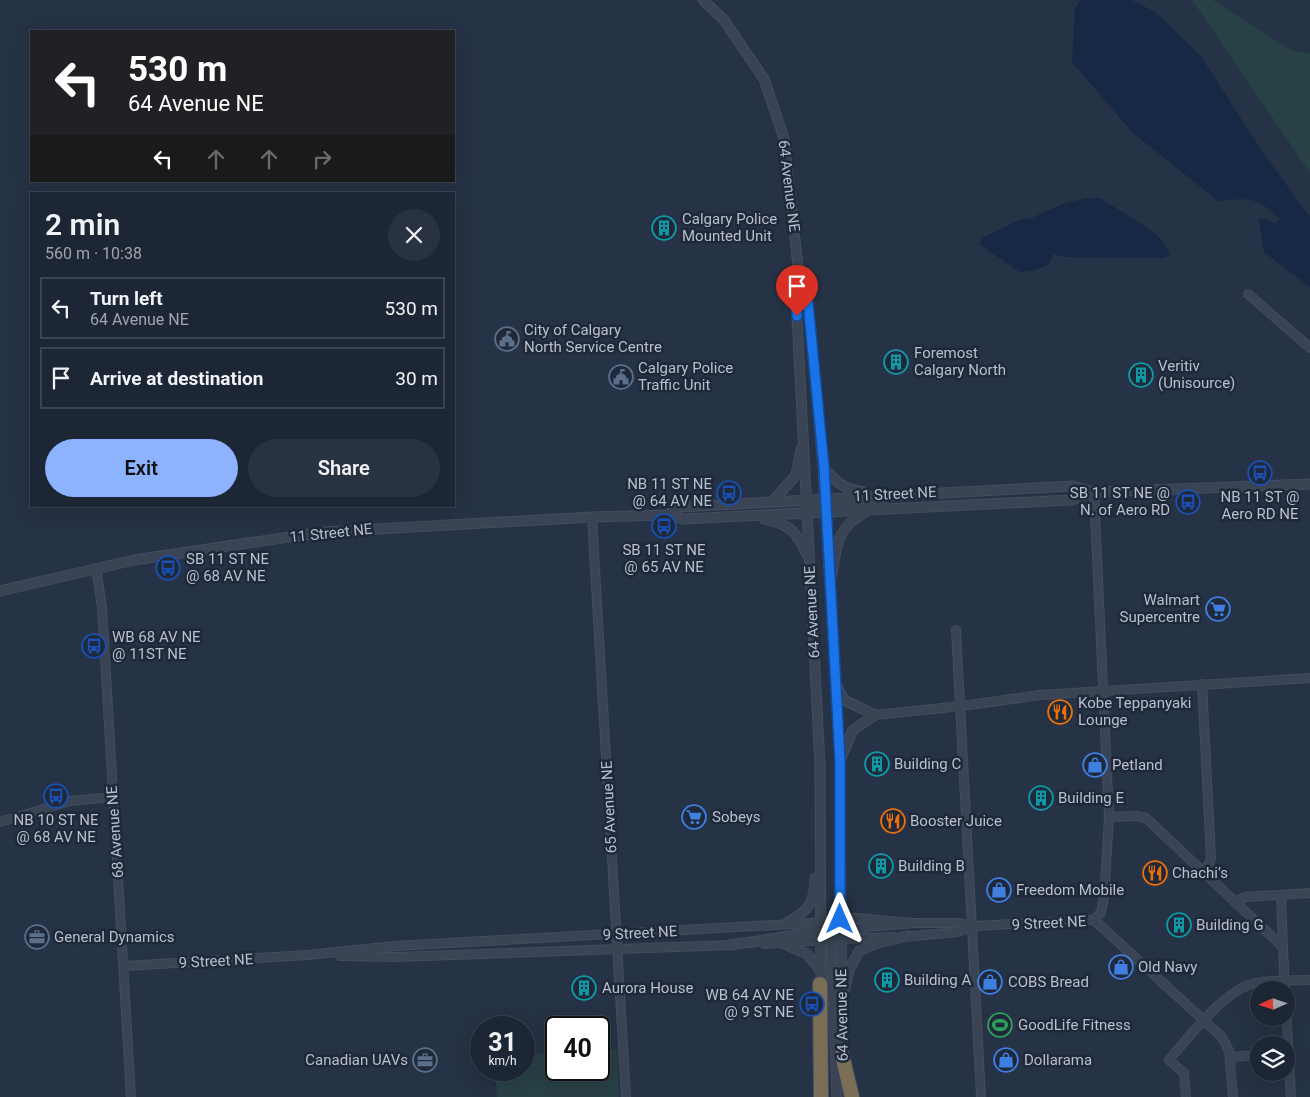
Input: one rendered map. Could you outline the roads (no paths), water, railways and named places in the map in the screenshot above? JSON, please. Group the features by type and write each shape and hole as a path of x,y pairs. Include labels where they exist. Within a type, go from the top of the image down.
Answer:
{"highway":[{"path":"821,977 821,1097"},
{"path":"842,1055 852,1097"}],"street":[{"name":"64 Avenue NE","path":"703,0 724,20 764,79 784,138 799,276 808,303 824,467 840,761 841,1010 844,1097"},
{"name":"64 Avenue NE","path":"799,276 796,298 808,499 809,559 820,766 826,930 820,940 827,1097"},
{"path":"1248,294 1310,348"},
{"path":"774,500 796,475 804,429"},
{"path":"824,467 832,478 845,487 881,495"},
{"name":"11 Street NE","path":"825,506 881,495 1072,486 1094,492 1310,484"},
{"path":"808,514 818,507 964,491"},
{"path":"1094,492 1109,817 1104,898 1101,912 1094,920 1222,1036 1230,1057 1233,1097"},
{"name":"11 Street NE","path":"667,515 680,507 774,500 808,499 825,506 868,511 1072,500 1094,492"},
{"path":"830,595 835,550 842,532 852,520 868,511"},
{"name":"11 Street NE","path":"0,591 96,568 191,550 323,532 592,517 667,515 683,519 808,514"},
{"path":"747,516 776,522 791,528 800,539 809,559"},
{"name":"65 Avenue NE","path":"592,517 626,1097"},
{"name":"68 Avenue NE","path":"96,568 102,607 125,966 131,1097"},
{"path":"956,630 959,694 962,706 981,1097"},
{"path":"835,681 844,700 875,714 962,706 1040,695 1310,678"},
{"path":"1202,684 1211,857 1210,862 1203,871"},
{"path":"840,761 853,730 875,714"},
{"path":"785,924 805,912 813,896 814,814 820,796"},
{"path":"0,822 70,801 113,797"},
{"path":"1109,817 1136,816 1146,818 1283,947"},
{"path":"1236,902 1244,897 1310,893"},
{"path":"1280,895 1285,981 1310,980"},
{"name":"9 Street NE","path":"840,919 860,918 910,923 958,923 973,926 1094,920"},
{"path":"729,945 826,930 835,925 840,919"},
{"path":"826,930 841,936 871,926 910,923"},
{"name":"9 Street NE","path":"125,966 308,955 395,946 785,924 826,930"},
{"name":"9 Street NE","path":"841,936 908,936 958,932 973,926"},
{"path":"826,930 837,1097"},
{"path":"841,1010 849,970 859,950 878,943 908,936"},
{"name":"9 Street NE","path":"308,955 397,957 617,950 820,940"},
{"path":"782,943 807,954 821,977"},
{"path":"1186,1097 1184,1073 1169,1060 1204,1020 1244,986 1250,985"},
{"path":"1230,1057 1250,1056"},
{"path":"1290,1081 1291,1097"}],"water":[{"path":"1081,0 1132,0 1155,12 1200,55 1264,154 1310,217 1310,287 1264,252 1259,219 1267,219 1275,224 1280,219 1265,206 1252,200 1218,201 1133,133 1072,62 1075,8"},
{"path":"1088,198 1100,198 1146,227 1160,238 1170,254 1165,258 1064,257 1054,254 1048,265 1031,271 1020,272 980,245 982,238 1019,220 1032,218 1065,203"}],"place":[{"name":"Calgary Police Mounted Unit","path":"664,228"},
{"name":"City of Calgary North Service Centre","path":"507,339"},
{"name":"Foremost Calgary North","path":"896,362"},
{"name":"Veritiv (Unisource)","path":"1141,375"},
{"name":"Calgary Police Traffic Unit","path":"621,377"},
{"name":"NB 11 ST @ Aero RD NE","path":"1260,473"},
{"name":"NB 11 ST NE @ 64 AV NE","path":"729,493"},
{"name":"SB 11 ST NE @ N. of Aero RD","path":"1188,502"},
{"name":"SB 11 ST NE @ 65 AV NE","path":"664,526"},
{"name":"SB 11 ST NE @ 68 AV NE","path":"168,568"},
{"name":"Walmart Supercentre","path":"1218,609"},
{"name":"WB 68 AV NE @ 11ST NE","path":"94,646"},
{"name":"Kobe Teppanyaki Lounge","path":"1060,712"},
{"name":"Building C","path":"877,764"},
{"name":"Petland","path":"1095,765"},
{"name":"NB 10 ST NE @ 68 AV NE","path":"56,796"},
{"name":"Building E","path":"1041,798"},
{"name":"Sobeys","path":"694,817"},
{"name":"Booster Juice","path":"893,821"},
{"name":"Building B","path":"881,866"},
{"name":"Chachi’s","path":"1155,873"},
{"name":"Freedom Mobile","path":"999,890"},
{"name":"Building G","path":"1179,925"},
{"name":"General Dynamics","path":"37,937"},
{"name":"Old Navy","path":"1121,967"},
{"name":"Building A","path":"887,980"},
{"name":"COBS Bread","path":"990,982"},
{"name":"Aurora House","path":"584,988"},
{"name":"WB 64 AV NE @ 9 ST NE","path":"812,1004"},
{"name":"GoodLife Fitness","path":"1000,1025"},
{"name":"Canadian UAVs","path":"425,1060"},
{"name":"Dollarama","path":"1006,1060"}]}
